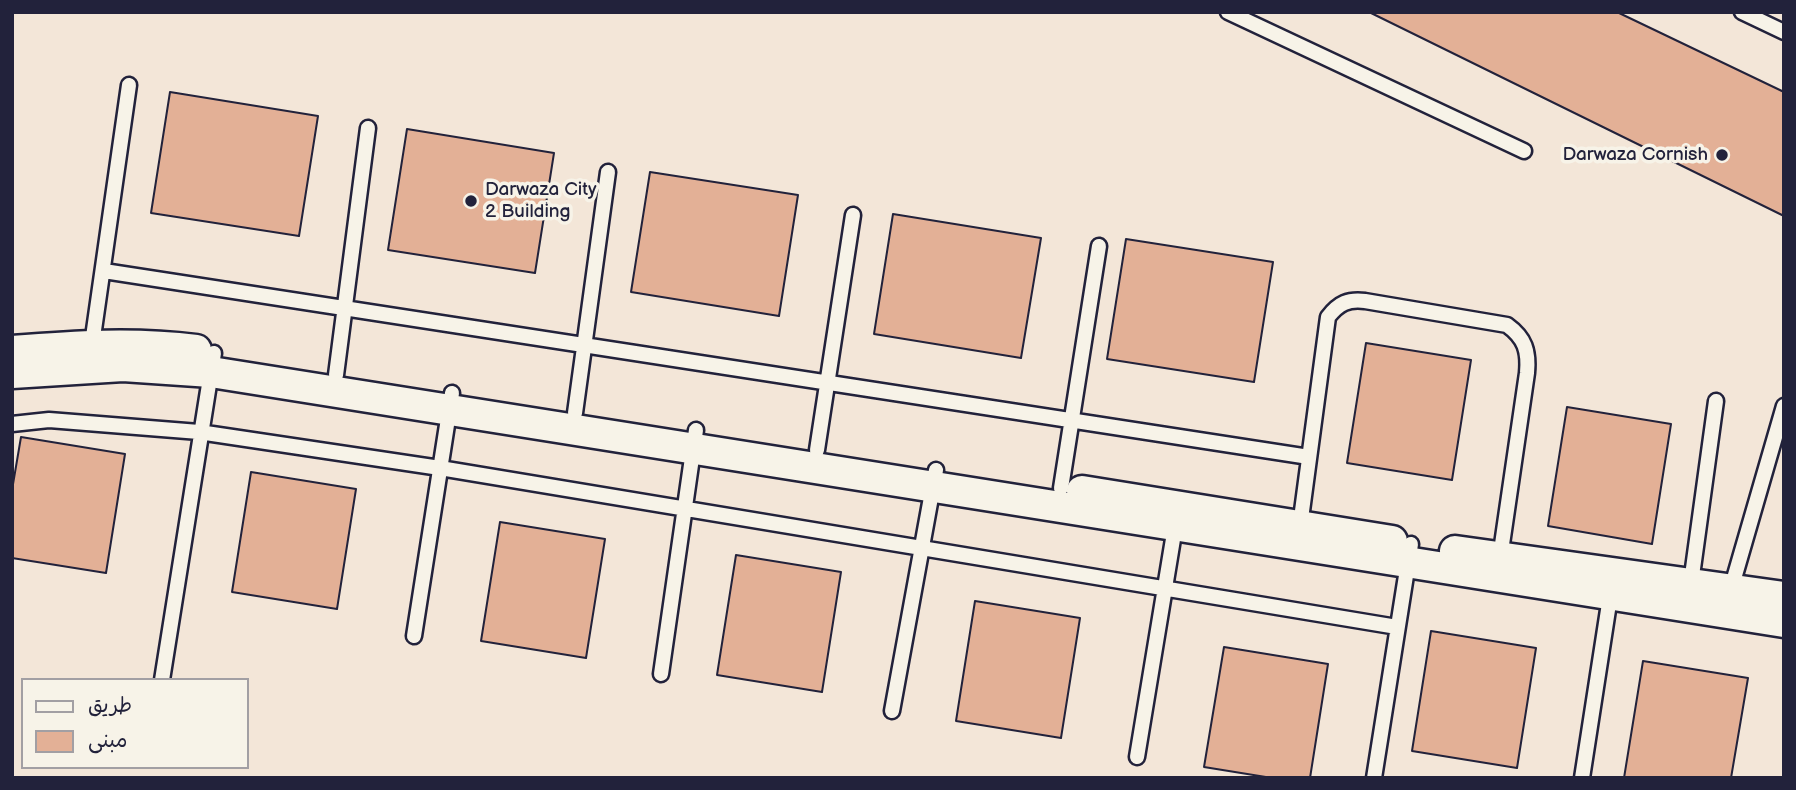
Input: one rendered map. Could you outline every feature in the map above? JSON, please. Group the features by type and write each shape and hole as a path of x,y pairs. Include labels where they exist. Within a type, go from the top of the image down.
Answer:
{"street":[{"path":"12,351 92,344 160,345 212,362 450,402 1409,554 1500,558 1784,597"},
{"path":"12,373 212,362 336,375 450,402 575,413 694,439 817,450 934,478 1061,488 1177,516 1300,526 1409,554 1610,597 1784,622"}],"lane":[{"path":"1228,12 1524,151"},
{"path":"1742,12 1784,32"},
{"path":"92,344 129,85"},
{"path":"336,375 368,128"},
{"path":"575,413 608,172"},
{"path":"817,450 853,215"},
{"path":"1061,488 1099,246"},
{"path":"104,271 1309,457"},
{"path":"1300,526 1324,331 1328,317 1337,306 1350,300 1365,301 1507,325 1519,333 1529,359 1500,558"},
{"path":"162,678 212,362"},
{"path":"1691,583 1716,401"},
{"path":"414,636 450,402"},
{"path":"1731,589 1784,407"},
{"path":"12,424 49,419 199,432 440,468 1397,627"},
{"path":"661,674 694,439"},
{"path":"892,710 934,478"},
{"path":"1137,757 1177,516"},
{"path":"1374,778 1409,554"},
{"path":"1582,778 1610,597"}],"building":[{"name":"Darwaza Cornish","path":"1369,12 1617,12 1784,92 1784,216"},
{"path":"170,92 318,116 299,236 151,213"},
{"name":"Darwaza City 2 Building","path":"407,129 554,153 535,273 388,250"},
{"name":"Darwaza City 2 Building","path":"650,172 798,195 779,316 631,292"},
{"path":"893,214 1041,238 1021,358 874,334"},
{"path":"1126,239 1273,262 1254,382 1107,359"},
{"path":"1366,343 1471,360 1452,480 1347,463"},
{"path":"1567,407 1671,424 1652,544 1548,526"},
{"path":"21,437 125,454 106,573 12,558 12,490"},
{"path":"251,472 356,489 337,609 232,592"},
{"path":"500,522 605,539 586,658 481,641"},
{"path":"736,555 841,572 822,692 717,675"},
{"path":"975,601 1080,618 1061,738 956,721"},
{"path":"1431,631 1536,648 1517,768 1412,751"},
{"path":"1224,647 1328,664 1310,778 1272,778 1204,767"},
{"path":"1643,661 1748,678 1731,778 1624,778"}],"place":[{"name":"Darwaza Cornish","path":"1722,155"},
{"name":"Darwaza City 2 Building","path":"471,201"}]}
